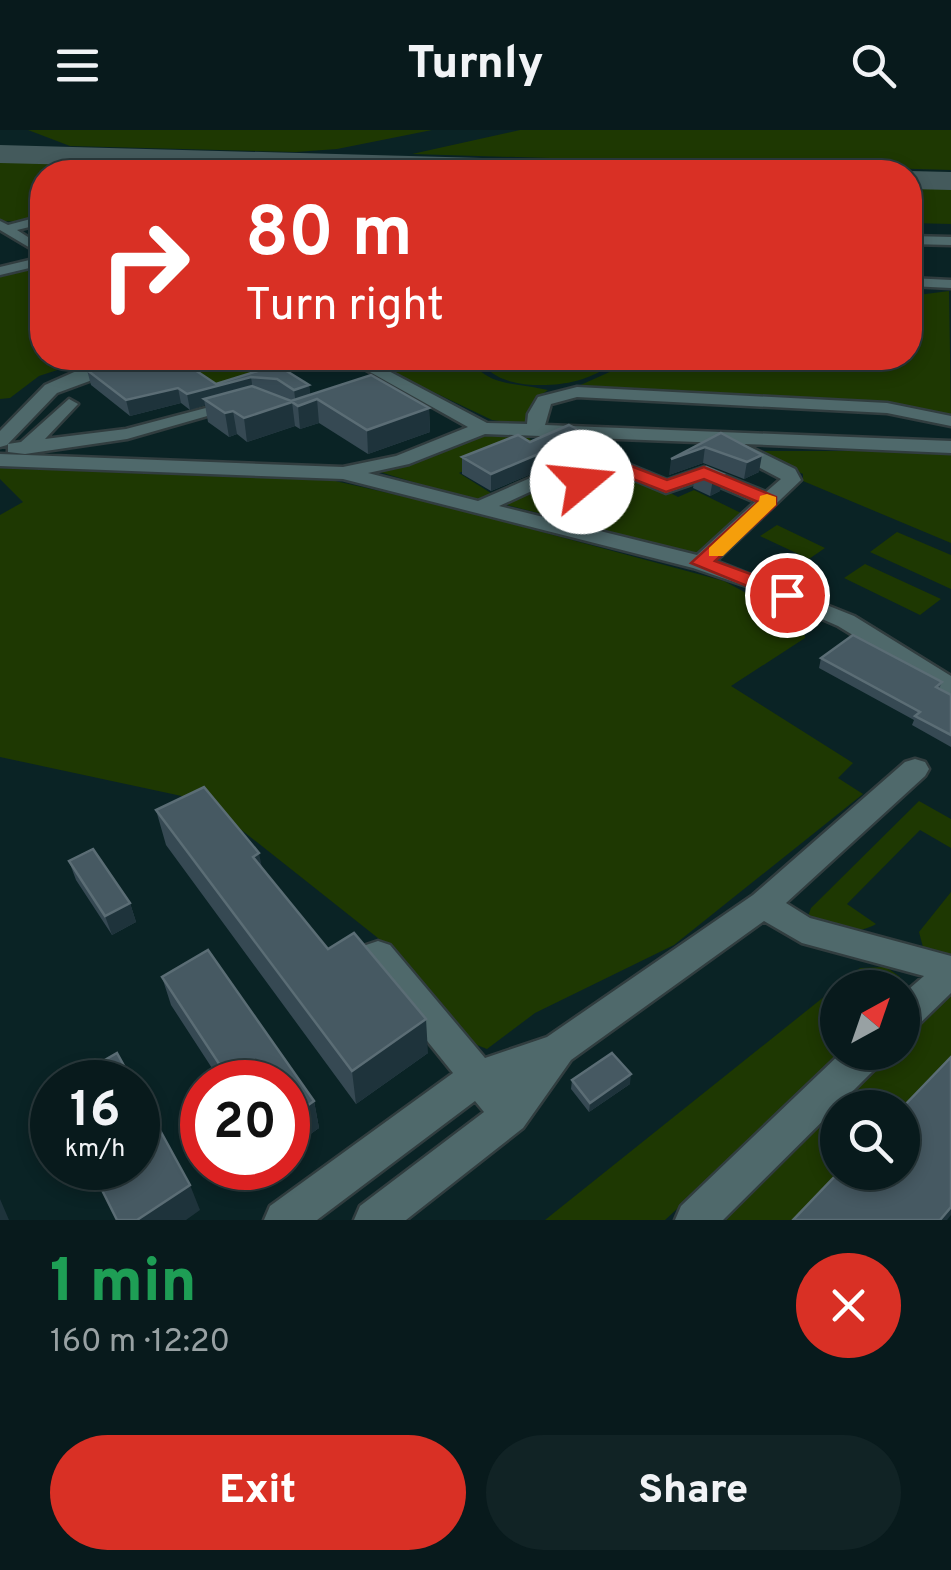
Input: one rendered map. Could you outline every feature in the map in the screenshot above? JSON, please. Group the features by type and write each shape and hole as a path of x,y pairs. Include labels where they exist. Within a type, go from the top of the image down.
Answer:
{"lane":[{"path":"4,227 30,222"},
{"path":"4,227 30,243"},
{"path":"922,240 951,241"},
{"path":"0,271 30,264"},
{"path":"922,280 951,281"},
{"path":"922,281 951,281"},
{"path":"922,287 931,283"},
{"path":"0,419 36,384 72,370"},
{"path":"0,444 51,389 98,370"},
{"path":"375,370 482,428"},
{"path":"536,431 537,414 544,401 576,392 887,408 951,422"},
{"path":"0,444 24,448 158,428 264,400"},
{"path":"24,448 69,404"},
{"path":"343,473 388,464 482,428 951,447"},
{"path":"600,435 618,466 666,487 704,473 770,501"},
{"path":"701,563 791,480 788,473 722,440"},
{"path":"0,460 343,473 482,506 701,563 757,582 846,621 951,687"},
{"path":"482,506 547,478 570,476 582,482 618,466"},
{"path":"284,1220 478,1076 558,1048 764,904 915,769"},
{"path":"764,904 802,930 874,946 951,971 920,1001"},
{"path":"378,955 510,1115"},
{"path":"374,1220 510,1115 558,1048"},
{"path":"695,1220 849,1070"}],"green space":[{"path":"28,130 432,130 337,149 296,152 70,146"},
{"path":"520,130 951,130 951,170 922,169 922,160 614,160 412,154"},
{"path":"0,161 30,162 30,221 0,221"},
{"path":"922,187 951,188 951,224 922,223"},
{"path":"30,268 30,370 57,370 39,376 10,398 0,399 0,274"},
{"path":"949,291 951,417 883,404 576,387 614,370 922,370 922,294"},
{"path":"193,370 278,370 221,389"},
{"path":"387,370 479,370 504,382 548,390 537,398 528,425 492,420"},
{"path":"489,370 604,370 551,385 522,384"},
{"path":"490,432 528,437 532,441 459,473 494,495 479,502 380,472"},
{"path":"754,451 951,451 951,543 803,481 803,474"},
{"path":"0,468 331,480 450,507 724,581 804,624 805,638 731,686 853,763 838,778 863,794 674,945 535,1013 487,1049 472,1043 388,946 205,801 0,757 0,515 23,502 0,479"},
{"path":"629,471 678,497 694,490 745,515 701,553 694,553 503,504 527,490 553,482 580,482 606,490 630,478"},
{"path":"777,525 825,548 809,559 760,536"},
{"path":"897,532 951,555 951,589 870,552"},
{"path":"865,564 941,599 920,615 844,578"},
{"path":"919,801 951,819 951,848 920,830 847,904 876,924 868,928 841,930 823,926 808,916 811,908"},
{"path":"951,892 951,957 924,951 919,932"},
{"path":"886,967 890,970 858,970"},
{"path":"951,994 951,1073 920,1095 920,1090 856,1090 876,1070 920,1070 920,1026"},
{"path":"820,1000 820,1070 828,1070 665,1220 545,1220"},
{"path":"820,1126 820,1190 838,1190 809,1220 725,1220"}],"building":[{"path":"87,370 195,370 216,384 261,370 285,370 309,385 294,390 277,379 251,377 187,394 178,388 126,400"},
{"path":"371,375 429,408 367,430 317,399 298,406 292,402 244,418 233,411 225,413 204,399 252,386 291,401"},
{"path":"569,425 597,439 573,450 568,447 536,455 491,474 462,457 518,435 530,442"},
{"path":"721,433 762,455 747,462 705,447 671,459"},
{"path":"706,467 723,474 713,479 696,471"},
{"path":"853,635 942,682 936,687 951,695 951,735 915,716 920,712 821,658"},
{"path":"204,787 259,853 253,857 328,949 354,933 426,1019 352,1071 156,810"},
{"path":"93,849 130,903 105,916 69,861"},
{"path":"208,950 285,1060 217,1060 162,977"},
{"path":"612,1053 631,1074 590,1103 572,1080"},
{"path":"951,1057 951,1207 940,1220 793,1220 822,1190 920,1190 919,1090"},
{"path":"160,1130 180,1167 182,1190 137,1220 117,1220 102,1190 160,1190"}],"taxiway":[{"path":"0,154 223,160"},
{"path":"922,180 951,181"}],"slow traffic":[{"path":"716,552 754,518 770,501 767,499"}],"route":[{"path":"582,482 618,466 666,487 704,473 770,501 701,563 787,595"}]}
